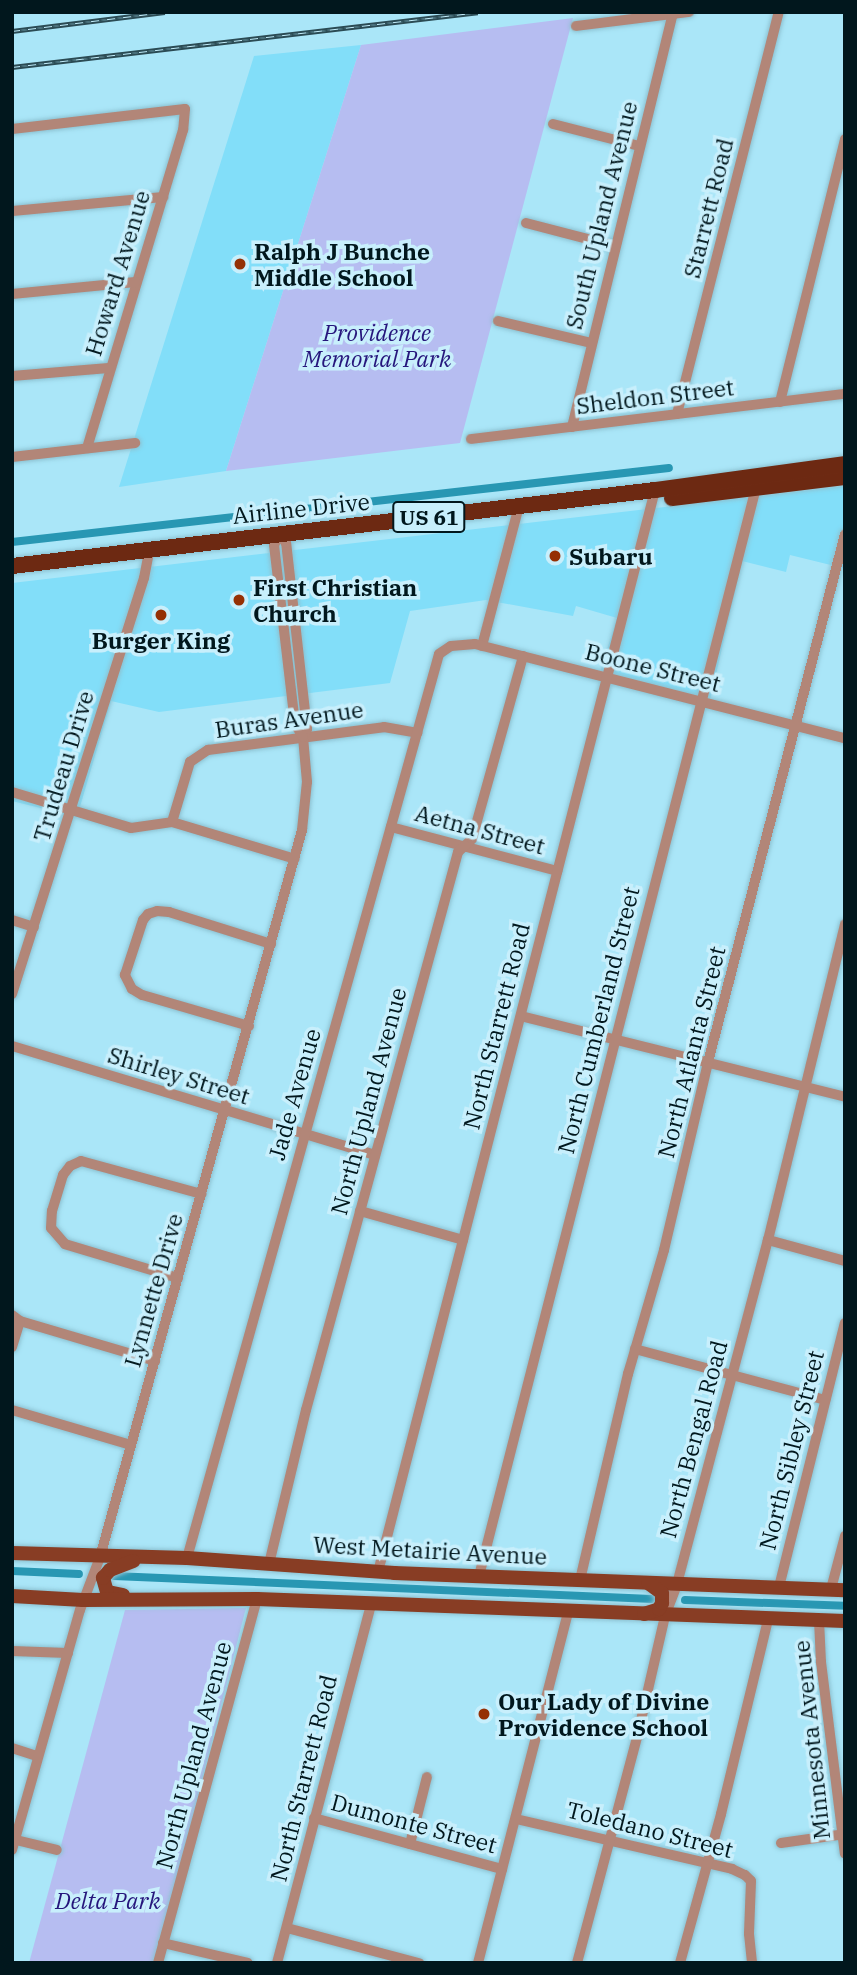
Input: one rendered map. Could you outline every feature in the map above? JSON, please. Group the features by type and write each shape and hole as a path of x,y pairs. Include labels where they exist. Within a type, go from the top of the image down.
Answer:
{"highway":[{"name":"Airline Drive","path":"12,566 280,541 654,496 845,464"},
{"name":"Airline Drive","path":"756,481 845,477"},
{"name":"Airline Drive","path":"12,575 149,554"}],"main road":[{"name":"West Metairie Avenue","path":"12,1553 151,1557 378,1572 838,1590"},
{"path":"135,1600 107,1592 103,1578 122,1563 151,1557"},
{"path":"640,1615 659,1609 662,1603 662,1593 648,1583"},
{"path":"12,1596 83,1600 257,1599 568,1613 845,1621"}],"street":[{"path":"576,26 689,12"},
{"name":"Starrett Road","path":"677,414 779,12"},
{"name":"South Upland Avenue","path":"572,427 673,14"},
{"name":"Howard Avenue","path":"12,129 185,109 183,130 109,368 87,449"},
{"path":"553,124 639,146"},
{"path":"780,402 845,139"},
{"path":"12,211 163,197"},
{"path":"526,223 615,246"},
{"path":"12,294 135,282"},
{"path":"498,321 591,343"},
{"path":"12,376 109,368"},
{"name":"Sheldon Street","path":"471,439 845,394"},
{"path":"12,457 135,443"},
{"name":"North Cumberland Street","path":"479,1576 756,481"},
{"name":"North Starrett Road","path":"378,1572 654,496"},
{"path":"482,646 518,511"},
{"name":"North Atlanta Street","path":"580,1580 635,1349 664,1250 708,1062 845,534"},
{"name":"Lynnette Drive","path":"13,1843 83,1600 100,1557 295,859 306,796 303,737 295,724 288,605 280,541"},
{"name":"Trudeau Drive","path":"12,994 149,554"},
{"name":"Boone Street","path":"451,646 482,646 845,738"},
{"name":"Jade Avenue","path":"187,1559 439,654 451,646"},
{"name":"North Upland Avenue","path":"269,1564 360,1211 458,852 472,839 523,656"},
{"name":"Buras Avenue","path":"172,822 190,762 208,750 384,727 417,733"},
{"path":"12,792 131,828 172,822 295,859"},
{"name":"Aetna Street","path":"391,827 557,871"},
{"path":"248,1026 142,995 132,989 125,975 143,920 148,914 157,911 169,912 271,944"},
{"path":"12,920 34,927"},
{"name":"North Bengal Road","path":"577,1963 665,1616 677,1584 768,1240 845,924"},
{"path":"521,1016 845,1097"},
{"name":"Shirley Street","path":"12,1046 375,1155"},
{"path":"178,1278 65,1244 51,1228 52,1211 63,1175 81,1161 201,1194"},
{"path":"360,1211 463,1241"},
{"path":"768,1240 845,1261"},
{"path":"12,1347 16,1318 155,1361"},
{"name":"North Sibley Street","path":"779,1587 845,1322"},
{"path":"635,1349 825,1400"},
{"path":"12,1410 131,1445"},
{"path":"838,1590 845,1536"},
{"name":"North Upland Avenue","path":"158,1963 257,1599"},
{"name":"North Starrett Road","path":"277,1963 371,1604"},
{"path":"478,1963 568,1613"},
{"path":"680,1963 768,1619"},
{"name":"Minnesota Avenue","path":"819,1620 821,1662 845,1854"},
{"path":"12,1651 68,1653"},
{"path":"12,1748 37,1756"},
{"path":"410,1844 427,1777"},
{"name":"Dumonte Street","path":"314,1818 502,1869"},
{"name":"Toledano Street","path":"516,1819 733,1869 745,1875 751,1881 752,1903 748,1934 752,1963"},
{"path":"781,1843 843,1834"},
{"path":"13,1843 57,1850"},
{"path":"287,1928 380,1958 419,1963"},
{"path":"163,1943 248,1963"}],"shaded area":[{"name":"Ralph J Bunche Middle School","path":"361,45 226,471 119,487 254,56"},
{"path":"845,486 843,568 790,555 786,572 742,561 708,709 598,679 617,618 576,606 573,616 486,600 410,611 390,683 159,712 111,701 77,817 12,801 12,583"}],"green space":[{"name":"Providence Memorial Park","path":"573,18 460,443 226,471 361,45"},
{"name":"Delta Park","path":"246,1608 155,1963 29,1963 125,1610"}],"waterway":[{"path":"12,542 669,468"},
{"path":"12,1571 79,1574"},
{"path":"114,1576 652,1599"},
{"path":"685,1600 845,1606"}],"railway":[{"path":"12,31 165,12"},
{"path":"12,67 478,12"}],"place":[{"name":"Ralph J Bunche Middle School","path":"240,264"},
{"name":"Subaru","path":"555,556"},
{"name":"First Christian Church","path":"239,600"},
{"name":"Burger King","path":"161,615"},
{"name":"Our Lady of Divine Providence School","path":"484,1714"}]}
